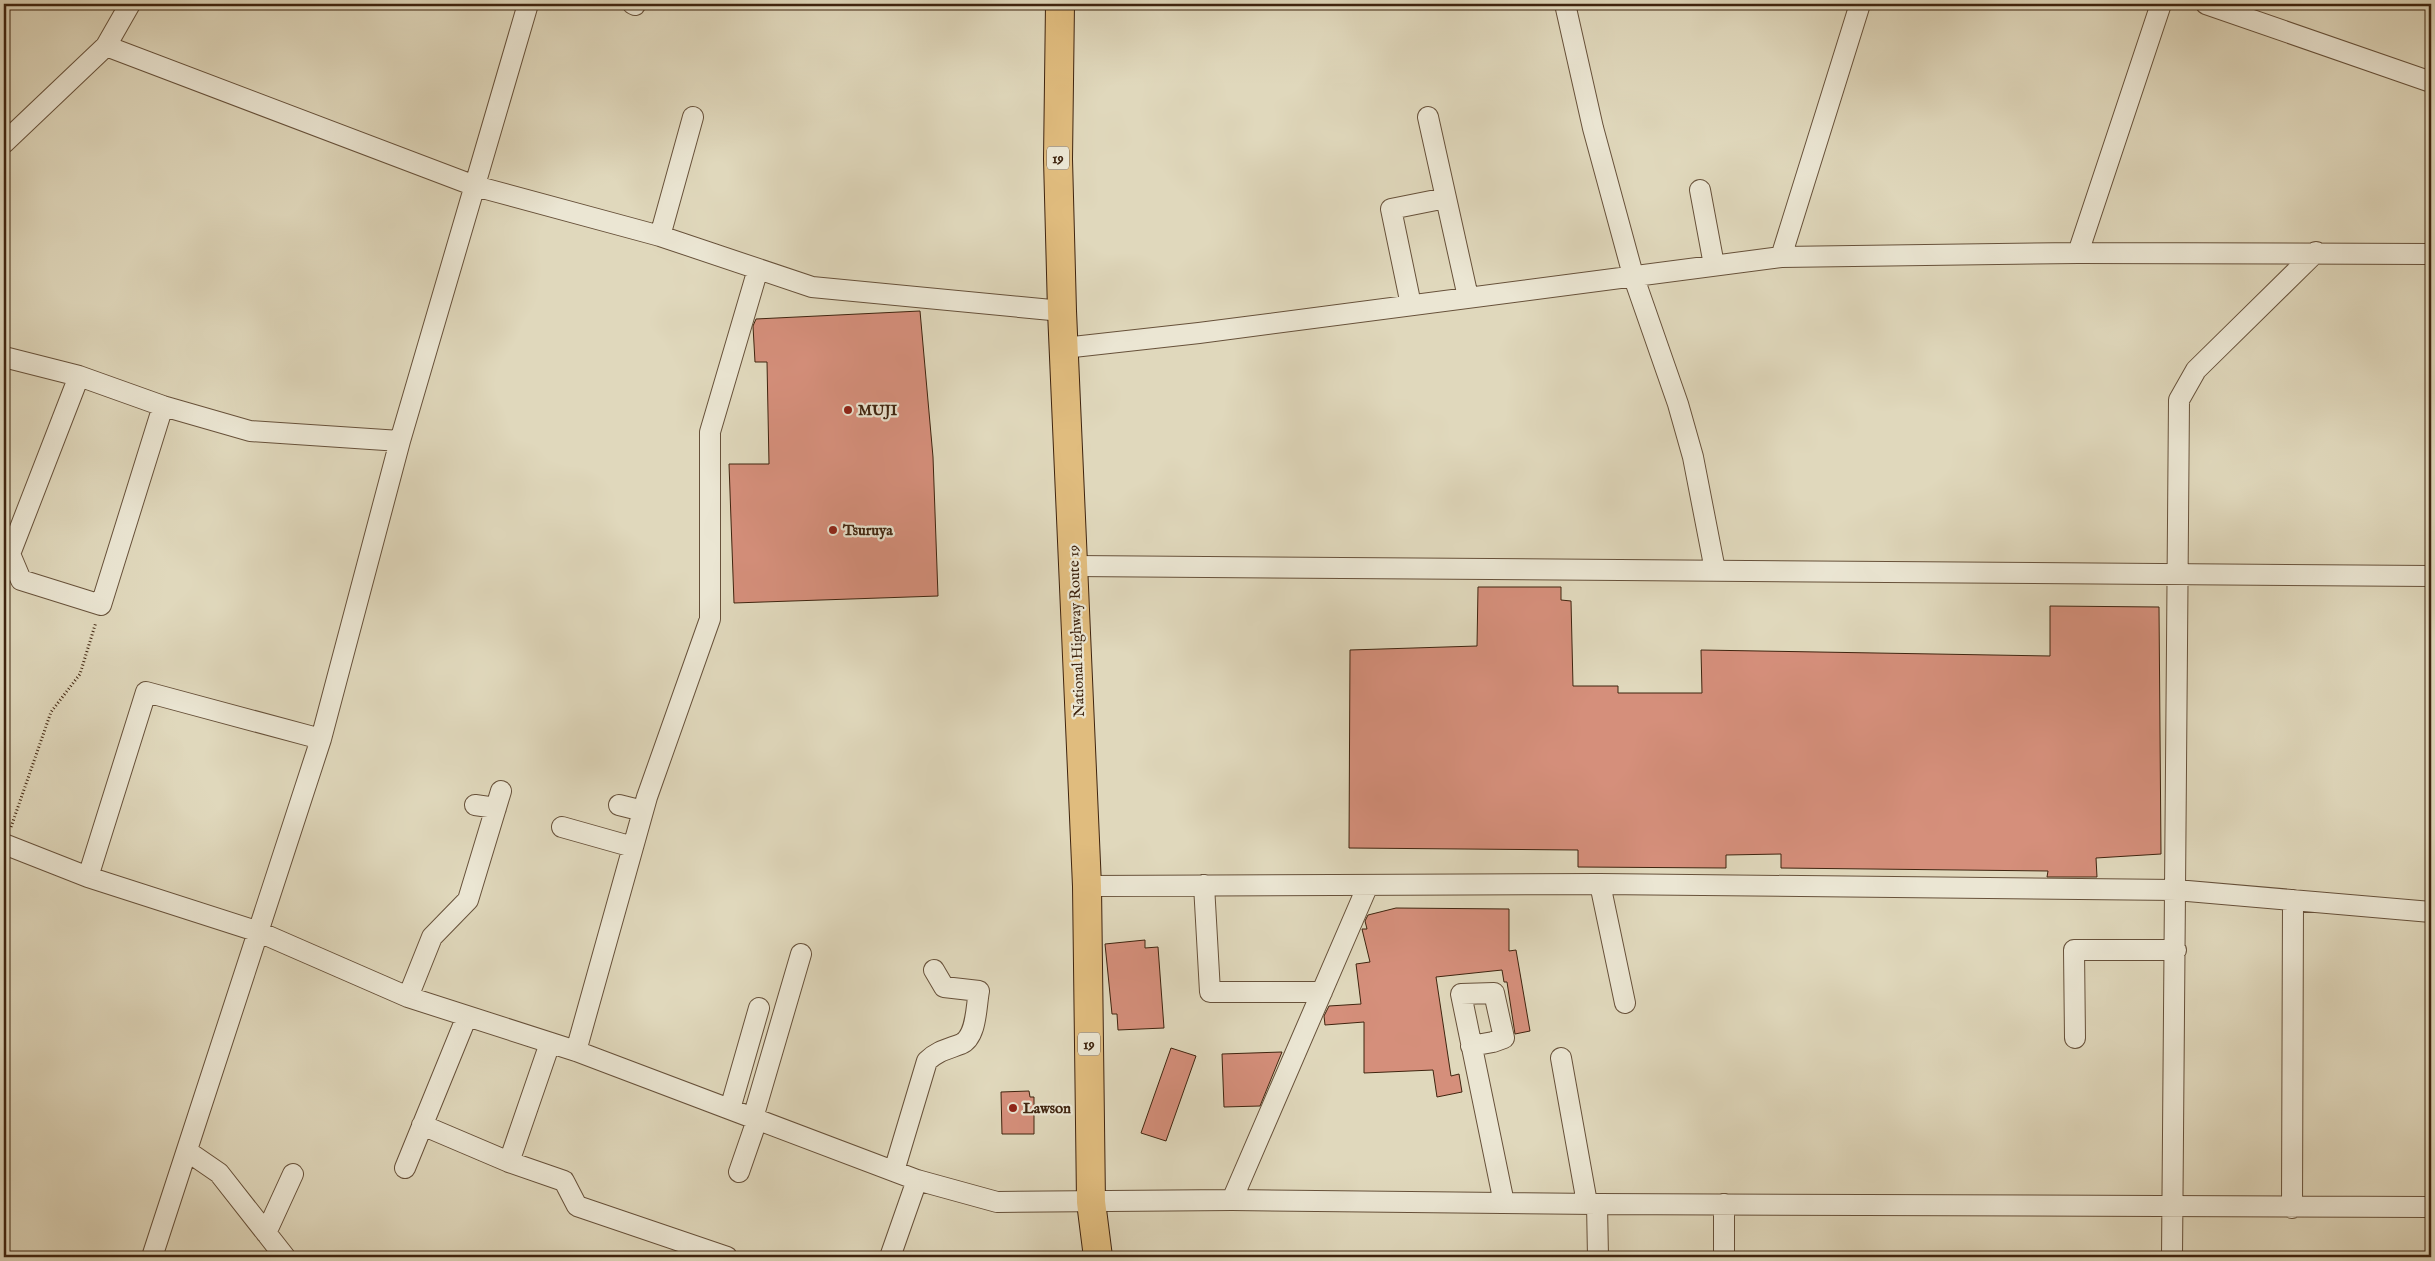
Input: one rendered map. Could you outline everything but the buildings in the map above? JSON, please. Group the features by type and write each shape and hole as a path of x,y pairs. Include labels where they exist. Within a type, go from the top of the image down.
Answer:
{"highway":[{"name":"National Highway Route 19","path":"1060,4 1058,159 1062,311 1086,886 1091,1202 1098,1257"}],"street":[{"path":"4,143 106,46 130,4"},
{"path":"152,1257 321,739 400,441 528,4"},
{"path":"1565,4 1593,128 1633,275 1678,404 1693,457 1715,570"},
{"path":"1781,257 1860,4"},
{"path":"2078,253 2161,4"},
{"path":"2206,4 2431,82"},
{"path":"106,46 475,186 660,236 812,286 1062,311"},
{"path":"660,236 693,117"},
{"path":"1428,117 1468,297"},
{"path":"1700,190 1714,265"},
{"path":"1411,305 1391,208 1446,198"},
{"path":"2172,1257 2174,1207 2179,400 2196,370 2316,252"},
{"path":"1064,348 1199,333 1781,257 2078,253 2316,252 2431,254"},
{"path":"576,1051 642,811 710,618 710,432 758,269"},
{"path":"4,357 79,376 163,406 250,431 400,441"},
{"path":"79,376 10,554 21,580 101,605 163,406"},
{"path":"1074,566 2431,576"},
{"path":"88,877 146,692 321,739"},
{"path":"408,997 432,937 468,900 498,800 475,805"},
{"path":"619,805 642,811"},
{"path":"562,827 633,847"},
{"path":"5,845 88,877 259,932 408,997 576,1051 894,1172 997,1202 1232,1200 2292,1208 2431,1206"},
{"path":"1086,886 1600,884 2176,890 2431,912"},
{"path":"1600,884 1625,1002"},
{"path":"1204,885 1210,992 1322,992"},
{"path":"1232,1200 1368,885"},
{"path":"2292,1208 2293,900"},
{"path":"2075,1038 2074,950 2176,950"},
{"path":"738,1172 755,1119 801,954"},
{"path":"894,1172 927,1061 935,1053 964,1043 971,1035 979,991 944,987 934,970"},
{"path":"730,1109 759,1008"},
{"path":"404,1168 467,1016"},
{"path":"509,1162 550,1043"},
{"path":"1472,1046 1504,1203"},
{"path":"1561,1058 1592,1204 1598,1257"},
{"path":"422,1125 509,1162 564,1180 577,1206 727,1257"},
{"path":"187,1151 219,1173 285,1257"},
{"path":"266,1233 293,1174"},
{"path":"890,1257 917,1180"},
{"path":"1724,1204 1724,1257"}],"path":[{"path":"5,845 51,712 80,674 101,605"}],"place":[{"name":"MUJI","path":"848,410"},
{"name":"Tsuruya","path":"833,530"},
{"name":"Lawson","path":"1013,1108"}]}
